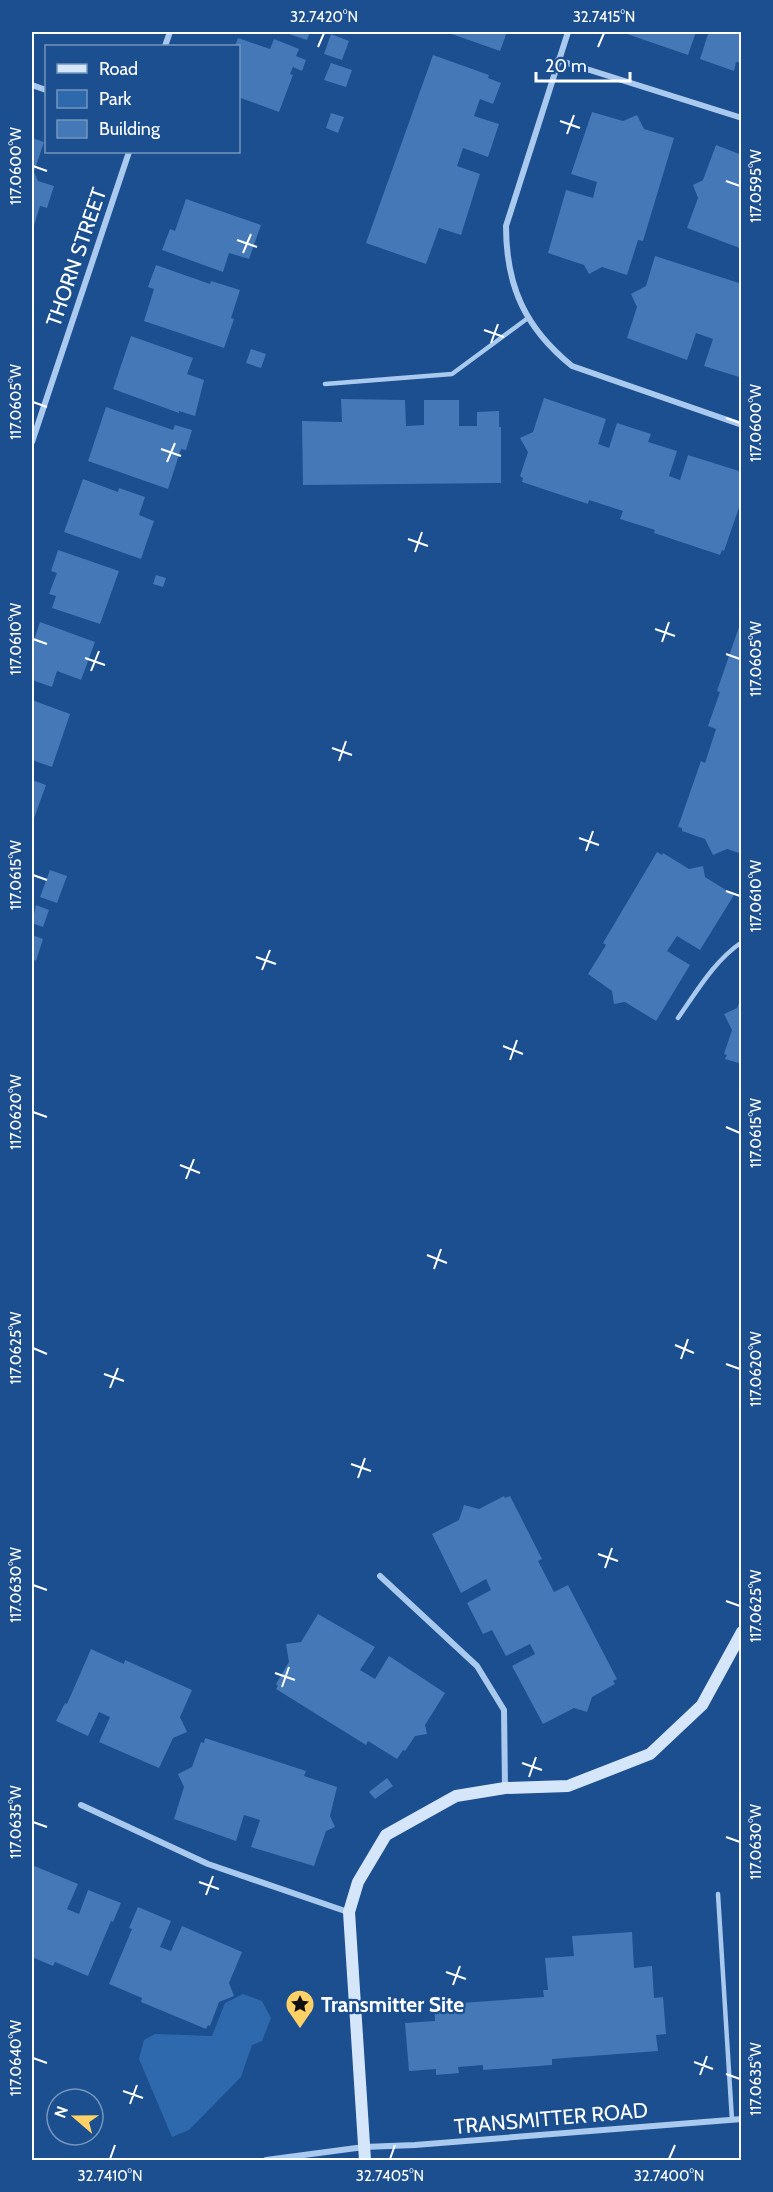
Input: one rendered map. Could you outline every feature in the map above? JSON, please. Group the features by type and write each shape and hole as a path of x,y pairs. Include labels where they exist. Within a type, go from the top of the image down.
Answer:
{"street":[{"path":"568,32 506,226 506,250 510,274 518,297 528,318 555,352 572,366 741,425"},
{"path":"558,60 741,118"},
{"name":"THORN STREET","path":"32,442 129,153"},
{"path":"380,1576 477,1666 504,1710 506,1788"},
{"path":"365,2160 349,1912 358,1882 386,1835 456,1796 506,1788 568,1786 650,1754 702,1705 741,1632"},
{"path":"81,1805 208,1863 349,1912"},
{"name":"TRANSMITTER ROAD","path":"266,2160 364,2147 741,2119"}],"lane":[{"path":"325,384 452,374 528,318"},
{"path":"678,1018 711,970 741,942"},
{"path":"718,1894 732,2120"}],"green space":[{"path":"243,1994 262,2001 271,2018 262,2041 252,2045 241,2077 189,2130 172,2137 139,2059 144,2040 155,2034 212,2036 225,2003"}],"building":[{"path":"283,32 310,32 307,40"},
{"path":"446,32 507,32 500,51"},
{"path":"627,32 696,32 688,55 627,34"},
{"path":"702,32 742,32 742,63 736,62 734,71 700,59 708,34"},
{"path":"331,34 349,41 342,60 324,54"},
{"path":"238,38 270,49 274,39 299,49 296,56 306,60 302,71 293,67 290,74 293,75 279,112 240,98 240,45 235,45"},
{"path":"433,55 489,75 488,78 501,83 493,104 480,99 474,116 499,124 488,157 463,148 457,166 480,174 461,235 439,228 426,264 366,243"},
{"path":"331,63 352,70 346,87 324,80"},
{"path":"592,112 623,121 637,115 644,129 674,138 643,241 638,240 627,275 602,267 589,274 584,265 548,253 566,190 593,198 597,182 571,174"},
{"path":"331,113 344,117 338,133 326,128"},
{"path":"32,138 44,142 34,172 38,181 54,186 47,208 40,206 32,232"},
{"path":"716,145 742,155 742,249 687,228 698,198 693,185 703,180"},
{"path":"186,199 261,225 249,259 229,253 223,272 162,250 170,229 175,231"},
{"path":"655,256 742,284 742,376 704,366 713,339 696,333 687,360 627,338 637,307 631,294 646,286"},
{"path":"156,265 210,284 211,281 240,290 231,318 234,319 224,348 144,321 154,289 148,287"},
{"path":"131,336 193,358 187,374 204,380 195,416 179,411 179,413 113,389"},
{"path":"251,349 266,354 261,368 246,363"},
{"path":"544,398 606,419 598,444 609,448 617,423 651,434 648,442 677,451 669,476 680,480 688,455 742,472 742,499 724,551 722,550 720,555 654,533 655,530 620,519 623,511 589,500 588,504 522,482 523,478 520,476 528,452 520,438 533,432"},
{"path":"341,399 405,400 406,426 424,425 424,400 459,400 459,426 477,426 477,412 499,411 501,483 303,485 302,421 342,422"},
{"path":"106,407 173,430 175,425 192,430 186,450 181,449 168,489 88,461"},
{"path":"83,479 118,492 119,488 145,497 139,515 154,521 141,559 64,532"},
{"path":"58,550 119,571 100,624 52,608 56,596 49,594 57,573 51,571"},
{"path":"156,575 166,578 163,587 153,584"},
{"path":"741,621 742,854 727,849 713,855 705,839 682,831 682,828 678,827 701,761 705,763 716,729 708,726 720,692 717,691"},
{"path":"40,622 95,642 81,680 57,671 52,687 32,680 32,646"},
{"path":"32,700 70,714 52,767 32,760"},
{"path":"32,780 46,785 32,824"},
{"path":"657,852 662,855 663,853 689,869 703,866 705,877 734,895 700,950 677,936 667,951 690,965 656,1021 625,1002 614,1004 612,991 588,974 606,945 603,943"},
{"path":"50,870 67,876 57,903 40,897"},
{"path":"36,905 49,910 43,927 32,923"},
{"path":"32,935 43,939 36,961 32,959"},
{"path":"742,995 742,1064 725,1059 727,1055 724,1054 732,1030 724,1014 737,1008"},
{"path":"504,1496 505,1498 510,1496 542,1559 538,1561 554,1592 568,1585 617,1679 613,1681 615,1684 592,1697 587,1712 574,1708 543,1724 512,1666 535,1654 530,1644 506,1656 492,1630 483,1634 467,1603 491,1590 486,1579 461,1593 432,1534 459,1520 464,1505 479,1509"},
{"path":"318,1614 375,1647 360,1670 375,1679 389,1656 445,1693 425,1725 427,1734 415,1736 397,1759 368,1741 366,1745 276,1689 278,1686 276,1684 289,1662 286,1644 301,1642"},
{"path":"91,1649 124,1664 125,1660 192,1690 180,1717 187,1732 173,1738 159,1768 99,1742 110,1717 99,1712 88,1736 56,1721 65,1703 67,1704"},
{"path":"205,1738 306,1771 304,1776 337,1787 330,1816 335,1827 326,1831 314,1866 251,1847 260,1820 244,1815 236,1841 174,1819 184,1787 178,1774 192,1767 201,1742 204,1743"},
{"path":"387,1778 393,1786 375,1799 369,1792"},
{"path":"32,1865 78,1884 67,1909 79,1914 88,1890 121,1903 88,1976 55,1962 53,1966 32,1957"},
{"path":"138,1907 171,1921 160,1947 171,1951 182,1926 242,1952 229,1983 234,1996 219,2002 210,2026 208,2025 206,2029 141,2002 142,1998 109,1984 132,1929 129,1928"},
{"path":"632,1932 634,1968 652,1966 654,1998 663,1997 666,2034 656,2035 658,2051 552,2059 552,2065 483,2070 483,2065 458,2067 459,2073 436,2075 436,2069 409,2071 405,2023 435,2021 434,2005 544,1997 543,1990 548,1990 545,1958 574,1956 572,1936"}],"place":[{"name":"Transmitter Site","path":"300,2030"}]}
